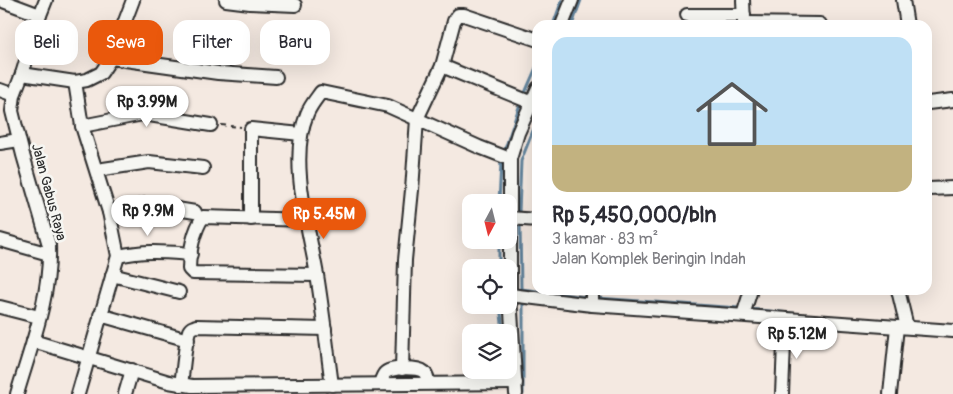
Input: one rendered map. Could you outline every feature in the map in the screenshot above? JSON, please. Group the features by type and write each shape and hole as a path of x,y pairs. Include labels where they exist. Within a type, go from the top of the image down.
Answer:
{"street":[{"path":"1,0 40,15"},
{"name":"Jalan Gabus Raya","path":"17,394 33,341 48,280 49,245 12,111 14,95 46,0"},
{"path":"125,20 133,0"},
{"path":"226,0 250,4 295,5"},
{"path":"564,20 572,0"},
{"path":"743,0 744,20"},
{"path":"903,0 906,20"},
{"path":"402,369 405,260 417,119 442,66 454,21 458,15 464,15 532,38"},
{"path":"687,15 734,20"},
{"path":"22,74 75,82 87,80 101,73 106,65"},
{"path":"161,65 218,73 276,77"},
{"path":"442,66 532,102"},
{"path":"75,82 82,126 109,212 118,256 78,394"},
{"path":"0,90 14,95"},
{"path":"332,385 299,162 301,134 307,114 321,92 388,106 510,159"},
{"path":"932,103 953,100"},
{"path":"509,194 510,159 518,133 532,108"},
{"path":"82,126 143,114 211,125"},
{"path":"250,219 251,129 301,134"},
{"path":"0,143 19,140"},
{"path":"97,170 149,162 203,168"},
{"path":"932,189 953,188"},
{"path":"109,212 147,204 195,212"},
{"path":"307,220 203,217 199,224 189,269 193,273 317,275"},
{"path":"518,219 532,220"},
{"path":"0,240 49,254"},
{"path":"118,256 145,251 191,254"},
{"path":"112,275 179,292"},
{"path":"592,295 592,305"},
{"path":"743,315 749,295"},
{"path":"890,394 902,327 899,295"},
{"path":"517,296 592,305 953,332"},
{"path":"0,307 39,318"},
{"path":"33,341 181,385 221,390 332,385 387,388 428,383 516,388 511,314"},
{"path":"100,315 188,340"},
{"path":"782,394 785,318"},
{"path":"181,385 190,330 196,326 325,329"},
{"path":"387,388 384,373 389,370 416,368 424,372 428,383"},
{"path":"125,394 132,370"}],"path":[{"path":"211,125 230,125 251,129"}],"waterway":[{"path":"555,20 562,0"},
{"path":"574,20 581,0"},
{"path":"524,95 532,77"},
{"path":"505,149 520,104"},
{"path":"519,212 521,161 532,133"},
{"path":"499,194 501,162"},
{"path":"520,223 521,289 532,290"},
{"path":"499,249 499,259"},
{"path":"570,295 586,297"},
{"path":"597,298 739,308"},
{"path":"523,394 523,303 525,303"},
{"path":"749,309 801,314"},
{"path":"501,314 502,324"}]}
